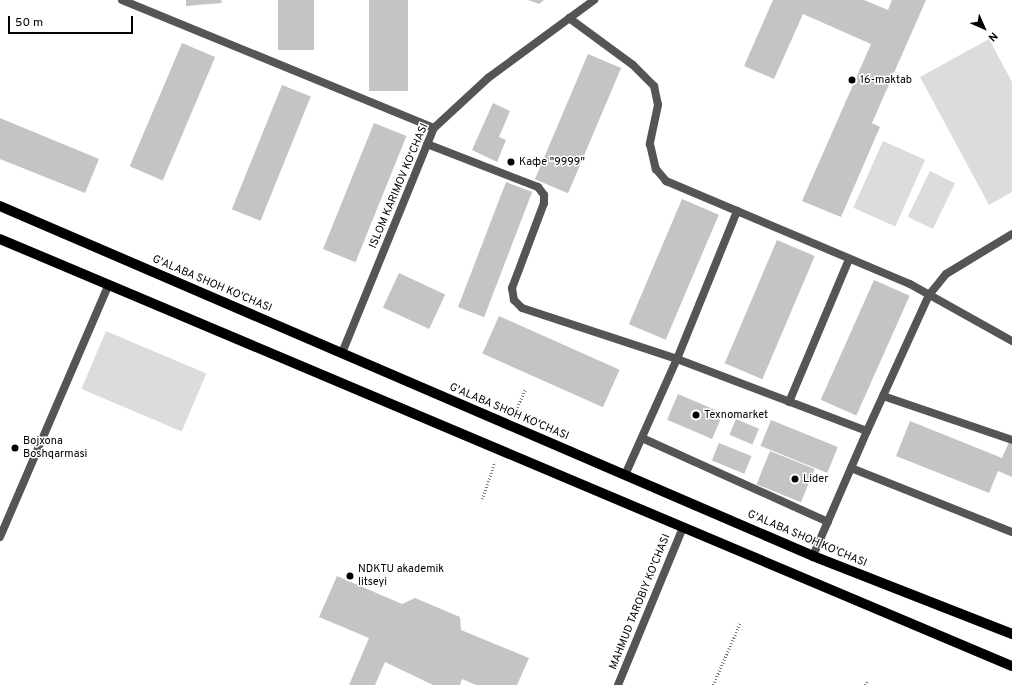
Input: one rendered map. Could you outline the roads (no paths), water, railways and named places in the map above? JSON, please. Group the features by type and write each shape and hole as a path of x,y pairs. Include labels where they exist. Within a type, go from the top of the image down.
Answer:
{"main road":[{"name":"G'ALABA SHOH KO'CHASI","path":"0,206 813,556 1012,634"},
{"path":"0,239 1012,666"}],"street":[{"path":"122,0 434,128"},
{"name":"ISLOM KARIMOV KO‘CHASI","path":"342,353 434,128 488,78 594,0"},
{"path":"570,18 633,65 654,86 658,105 650,144 656,169 666,181 849,259 929,295 1012,341"},
{"path":"427,144 538,187 544,195 544,203 512,288 514,300 522,308 676,359 867,431"},
{"path":"625,475 676,359 737,211"},
{"path":"813,556 867,431 929,295 946,274 1012,234"},
{"path":"789,402 849,259"},
{"path":"0,537 109,284"},
{"path":"883,396 1012,440"},
{"path":"642,438 828,522"},
{"path":"851,468 1012,532"},
{"name":"MAHMUD TAROBIY KO'CHASI","path":"618,685 683,527"}],"place":[{"name":"16-maktab","path":"852,80"},
{"name":"Кафе \"9999\"","path":"511,162"},
{"name":"Texnomarket","path":"696,415"},
{"name":"Bojxona Boshqarmasi","path":"15,448"},
{"name":"Lider","path":"795,479"},
{"name":"NDKTU akademik litseyi","path":"350,576"}]}
